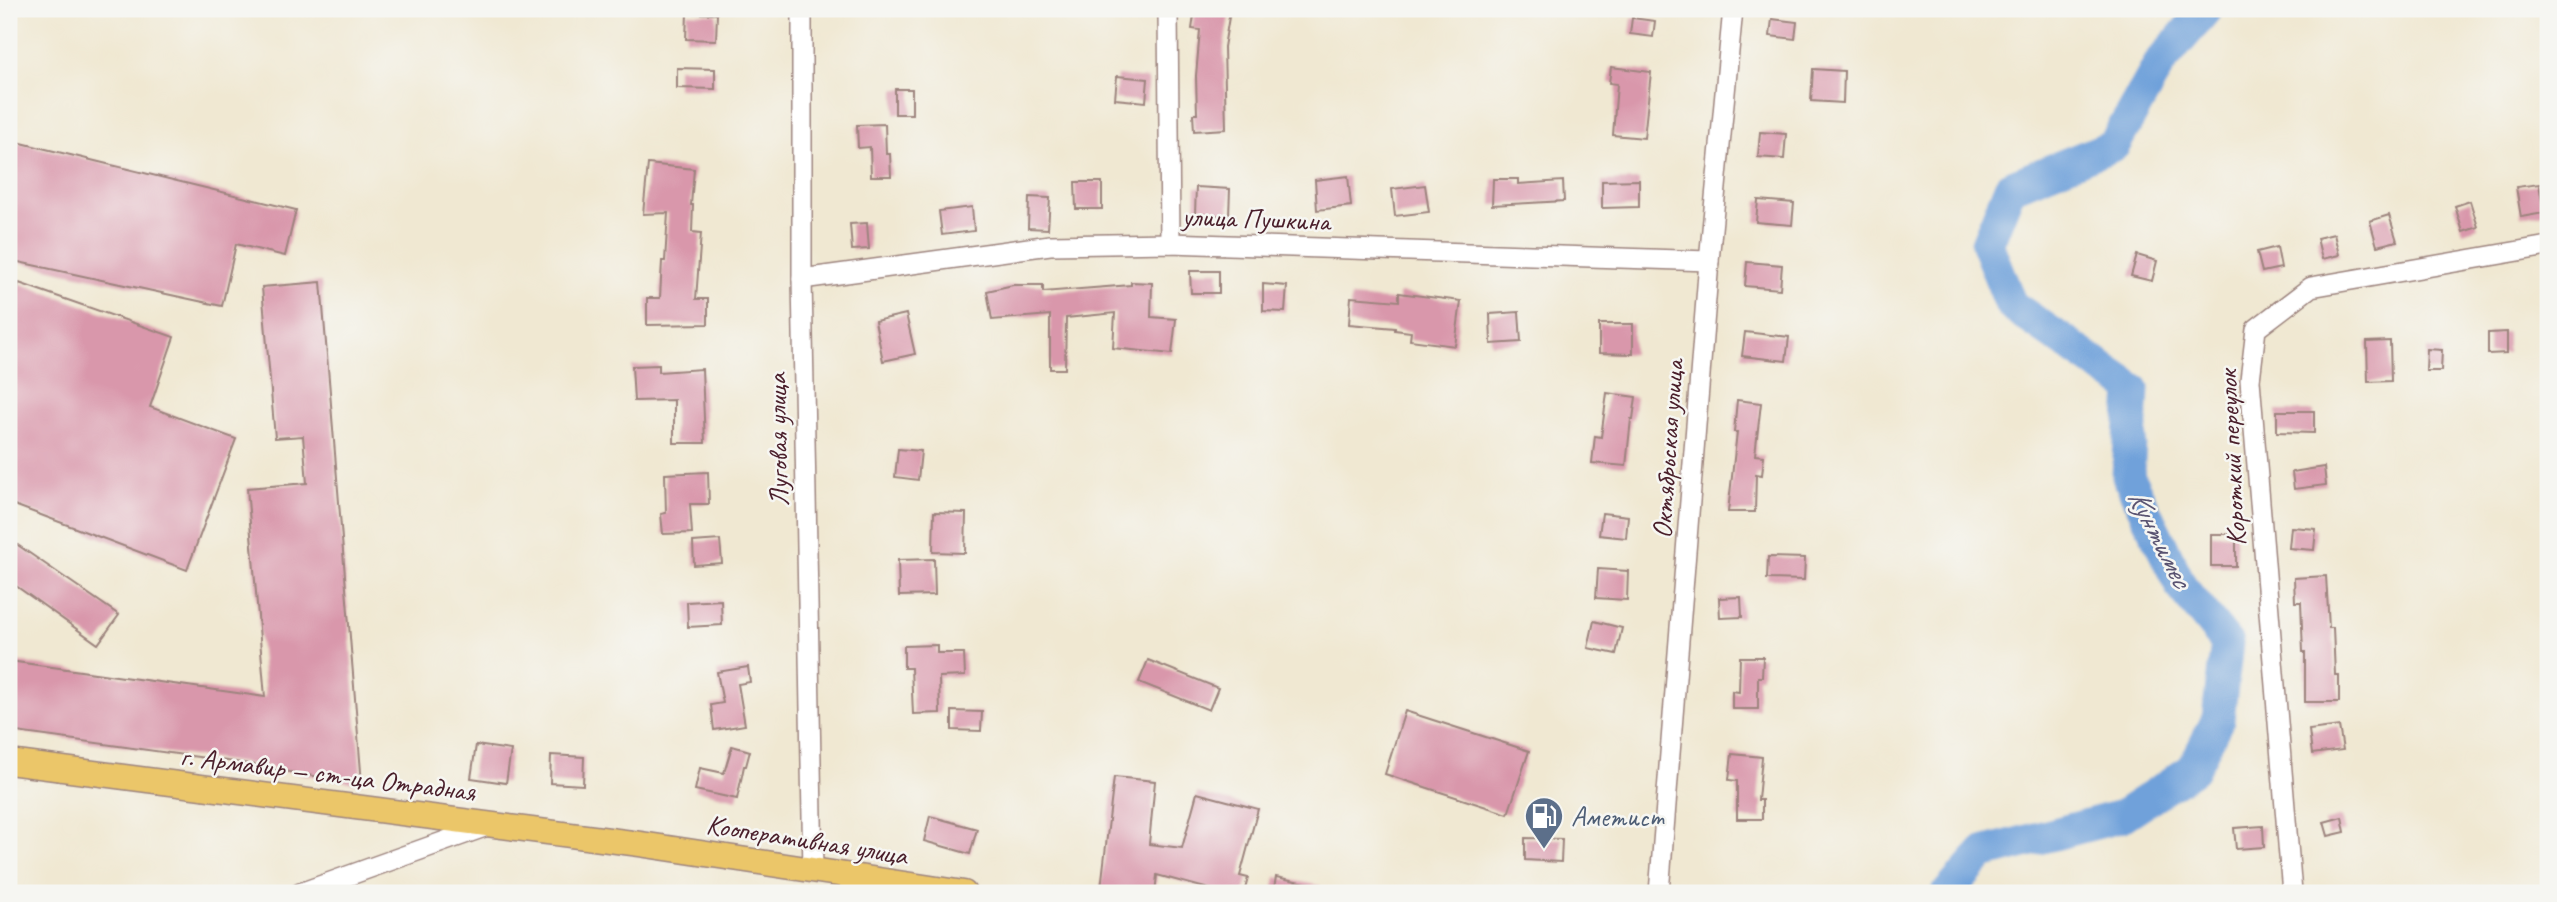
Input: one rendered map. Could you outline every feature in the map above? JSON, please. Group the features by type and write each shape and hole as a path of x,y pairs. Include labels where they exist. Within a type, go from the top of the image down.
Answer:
{"main road":[{"name":"г. Армавир — ст-ца Отрадная","path":"9,762 640,844"},
{"name":"Кооперативная улица","path":"640,844 964,893"}],"street":[{"name":"Луговая улица","path":"802,9 802,279 813,871"},
{"path":"1167,9 1170,243"},
{"name":"Октябрьская улица","path":"1658,893 1709,261 1733,9"},
{"name":"улица Пушкина","path":"802,279 1050,245 1170,243 1709,261"},
{"name":"Короткий переулок","path":"2292,893 2250,380 2256,329 2311,287 2548,246"},
{"path":"300,893 494,824"}],"building":[{"path":"1195,9 1230,11 1224,47 1226,129 1194,131 1200,30 1192,29"},
{"path":"687,13 717,14 716,40 686,39"},
{"path":"1632,18 1655,21 1653,37 1630,34"},
{"path":"1772,19 1797,22 1795,39 1770,36"},
{"path":"1611,67 1651,72 1644,138 1613,135 1617,84 1609,83"},
{"path":"677,68 715,69 715,89 677,88"},
{"path":"1813,69 1844,71 1843,103 1811,101"},
{"path":"1117,76 1148,79 1146,102 1115,99"},
{"path":"895,89 912,89 912,114 895,114"},
{"path":"885,124 886,154 890,154 891,176 871,176 870,147 858,148 857,125"},
{"path":"1760,132 1786,134 1784,159 1758,157"},
{"path":"9,140 296,210 285,256 236,244 222,306 9,260"},
{"path":"648,164 694,169 692,232 701,233 696,299 708,299 708,324 647,325 647,298 660,298 668,213 643,214"},
{"path":"1348,176 1351,206 1317,210 1315,180"},
{"path":"1493,179 1518,179 1518,184 1563,181 1564,201 1492,205"},
{"path":"1639,180 1639,207 1602,208 1602,181"},
{"path":"1075,182 1102,182 1102,209 1076,209"},
{"path":"2539,184 2544,213 2521,217 2516,187"},
{"path":"1425,185 1429,212 1395,216 1392,189"},
{"path":"1196,187 1230,189 1229,216 1195,214"},
{"path":"1029,197 1050,198 1048,229 1028,228"},
{"path":"1758,200 1794,203 1792,225 1756,222"},
{"path":"2470,201 2478,227 2463,232 2455,206"},
{"path":"972,207 974,231 942,235 939,211"},
{"path":"2389,215 2397,241 2377,246 2370,221"},
{"path":"867,223 869,249 852,250 850,224"},
{"path":"2334,234 2339,255 2322,259 2317,238"},
{"path":"2277,247 2281,268 2262,272 2257,252"},
{"path":"2137,255 2157,261 2152,281 2131,276"},
{"path":"1747,262 1782,265 1780,289 1745,286"},
{"path":"1190,271 1219,271 1219,293 1191,293"},
{"path":"321,282 362,784 271,767 9,731 9,661 265,697 247,488 307,483 303,436 275,438 262,287"},
{"path":"1131,282 1152,283 1151,317 1176,319 1172,354 1113,348 1115,313 1066,318 1065,369 1050,369 1050,315 992,320 987,291 1013,285 1043,285 1043,292 1131,285"},
{"path":"19,283 174,337 150,407 236,439 187,570 9,503 9,311"},
{"path":"1263,284 1287,286 1285,312 1263,311"},
{"path":"1399,293 1461,301 1455,346 1410,340 1411,332 1395,328 1349,324 1351,297 1399,301"},
{"path":"1519,312 1521,342 1491,344 1490,314"},
{"path":"906,314 915,354 883,361 875,321"},
{"path":"1599,324 1633,324 1633,354 1599,353"},
{"path":"1745,332 1789,337 1786,361 1742,356"},
{"path":"2507,332 2507,353 2488,354 2488,333"},
{"path":"2390,341 2391,381 2368,382 2367,342"},
{"path":"2427,349 2442,350 2441,371 2426,371"},
{"path":"659,365 659,372 702,369 705,443 674,443 674,400 634,401 632,366"},
{"path":"1607,393 1636,397 1626,466 1592,463 1595,436 1601,437"},
{"path":"1737,400 1761,403 1755,455 1764,456 1762,475 1756,474 1755,512 1728,512 1737,432 1734,432"},
{"path":"2277,411 2314,411 2314,433 2277,432"},
{"path":"898,449 921,451 918,480 895,477"},
{"path":"2324,467 2326,485 2294,489 2292,472"},
{"path":"708,472 709,504 690,504 692,533 663,534 661,514 666,513 665,474"},
{"path":"934,512 966,513 965,553 933,552"},
{"path":"1602,513 1628,516 1626,538 1599,535"},
{"path":"2291,527 2316,529 2314,550 2289,548"},
{"path":"2211,534 2236,534 2236,566 2211,566"},
{"path":"9,539 119,615 98,644 9,581"},
{"path":"720,540 722,563 694,565 693,542"},
{"path":"1768,557 1805,558 1804,580 1767,579"},
{"path":"934,559 935,595 899,596 898,560"},
{"path":"1598,569 1628,571 1627,600 1596,598"},
{"path":"2326,576 2329,628 2333,628 2335,675 2339,675 2339,702 2305,702 2301,602 2295,602 2294,578"},
{"path":"1741,597 1742,617 1720,618 1719,598"},
{"path":"721,600 722,625 688,627 687,602"},
{"path":"1594,621 1622,628 1616,654 1588,648"},
{"path":"937,645 937,653 964,653 965,676 939,677 940,713 913,714 911,668 904,668 904,646"},
{"path":"1740,657 1763,657 1762,677 1758,677 1758,709 1732,709 1732,691 1739,692"},
{"path":"1148,660 1218,688 1209,710 1139,682"},
{"path":"748,667 750,682 738,684 745,725 714,730 711,705 723,703 717,672"},
{"path":"952,711 982,712 981,731 952,730"},
{"path":"1405,711 1529,751 1508,814 1385,774"},
{"path":"2339,726 2343,750 2312,754 2309,730"},
{"path":"476,745 511,750 506,783 471,778"},
{"path":"732,746 750,751 737,799 695,790 700,768 724,773"},
{"path":"1732,754 1762,757 1758,800 1762,800 1762,819 1737,819 1737,781 1729,780"},
{"path":"551,755 584,757 583,785 550,783"},
{"path":"1114,777 1155,781 1149,844 1182,848 1197,793 1258,809 1240,876 1248,878 1244,893 1224,893 1157,875 1155,893 1101,888"},
{"path":"930,816 977,829 970,854 924,841"},
{"path":"2342,817 2345,832 2328,836 2324,822"},
{"path":"2263,826 2264,847 2236,849 2234,828"},
{"name":"Аметист","path":"1525,838 1562,839 1561,862 1525,860"},
{"path":"1276,877 1321,886 1320,893 1273,893"}],"waterway":[{"name":"Кунтимес","path":"1948,893 1983,853 2122,816 2193,769 2218,719 2227,643 2181,586 2128,476 2133,389 2011,305 1987,244 2010,187 2114,145 2160,63 2206,9"}],"place":[{"name":"Аметист","path":"1544,850"}]}
